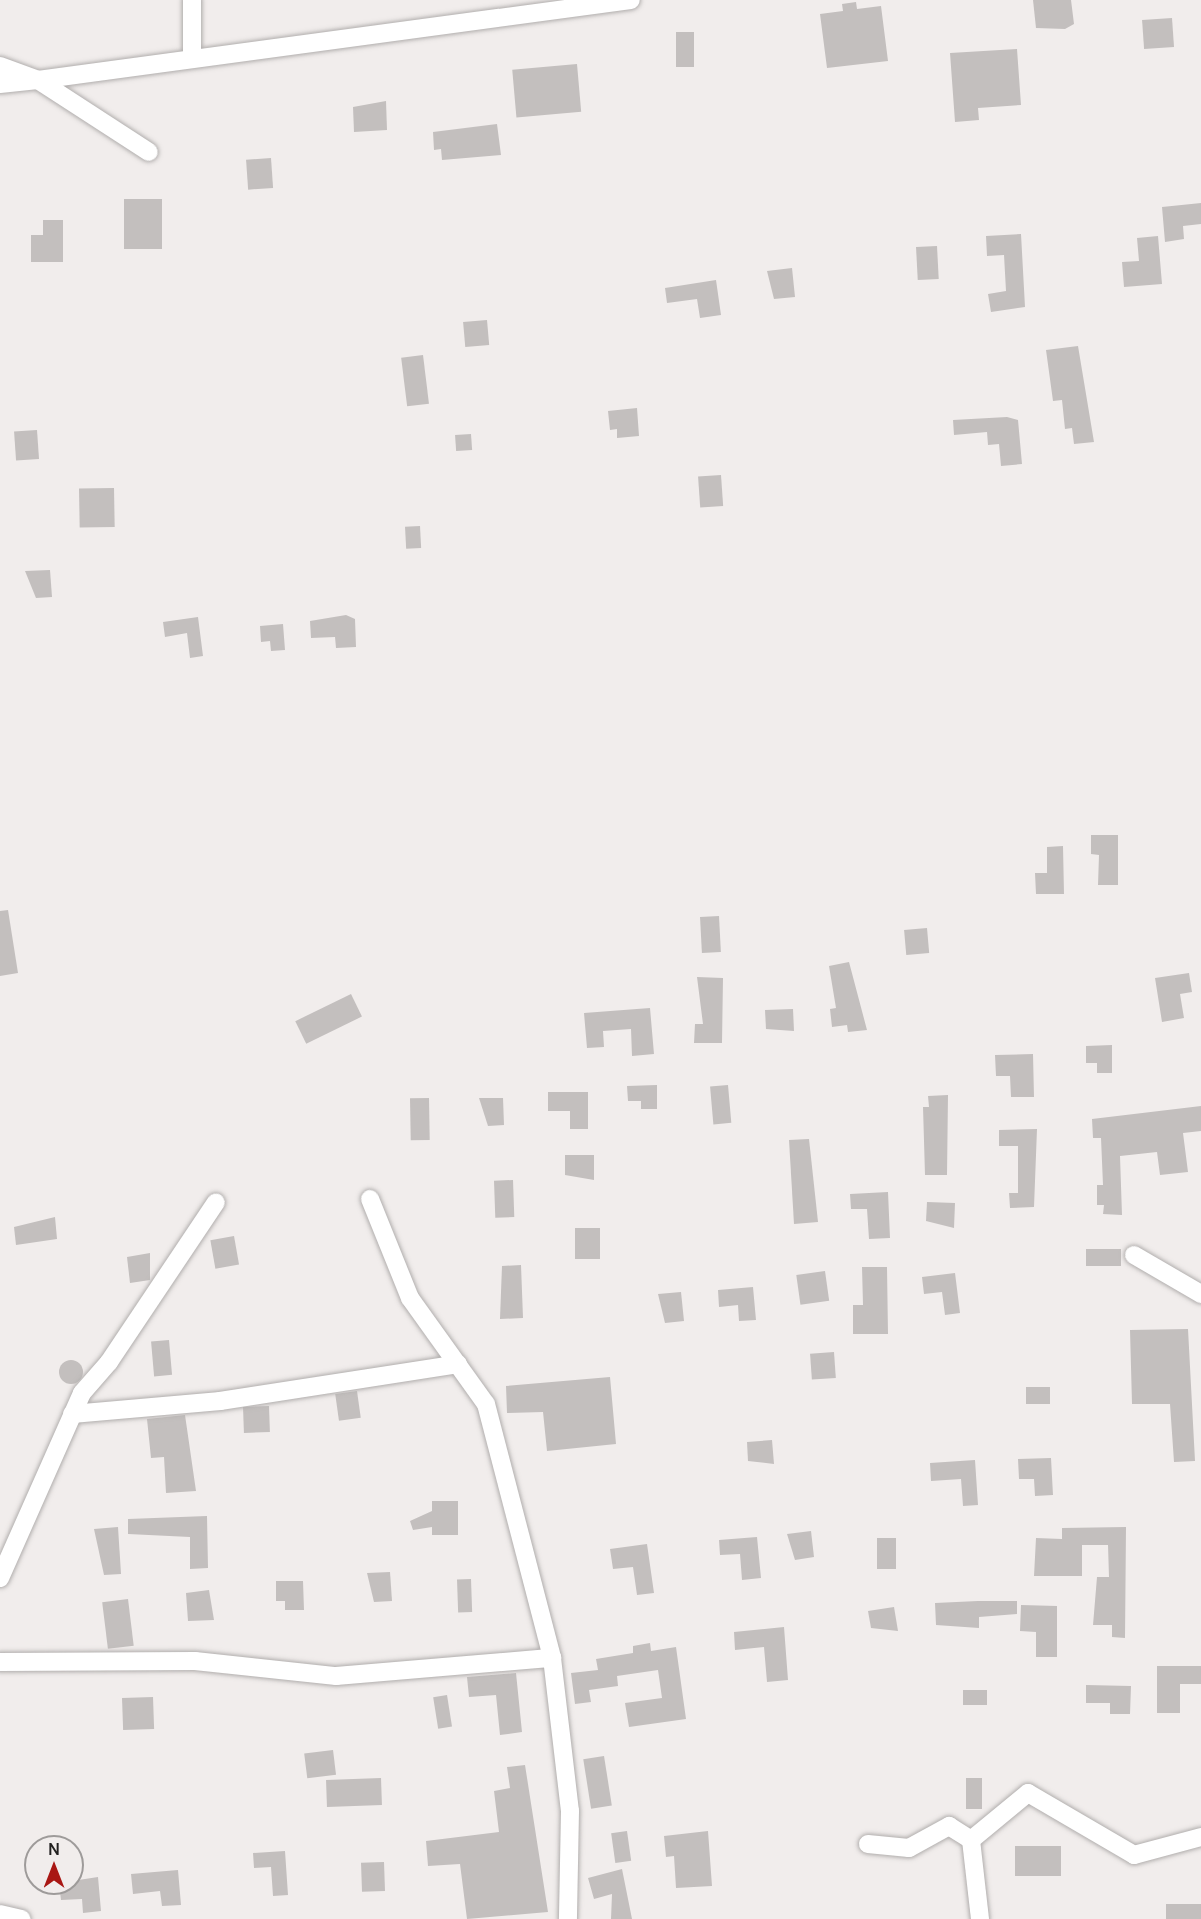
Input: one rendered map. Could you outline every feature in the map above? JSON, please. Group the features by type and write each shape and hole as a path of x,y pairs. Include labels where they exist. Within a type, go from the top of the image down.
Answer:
{"street":[{"path":"192,0 192,56"},
{"path":"0,84 192,56 632,0"},
{"path":"0,66 38,80 149,152"},
{"path":"370,1199 410,1299 486,1404 552,1658 570,1811 568,1919"},
{"path":"0,1578 82,1393 109,1362 216,1202"},
{"path":"1134,1255 1201,1294"},
{"path":"72,1414 220,1401 458,1365"},
{"path":"0,1662 195,1661 336,1676 552,1658"},
{"path":"971,1840 1028,1793 1134,1856 1201,1837"},
{"path":"868,1844 909,1848 949,1826 971,1840"},
{"path":"971,1840 980,1919"},
{"path":"0,1914 21,1919"}],"building":[{"path":"1033,0 1071,0 1074,24 1065,29 1036,28"},
{"path":"856,2 857,9 881,6 888,61 827,68 820,14 843,11 842,4"},
{"path":"1172,18 1174,47 1144,49 1142,20"},
{"path":"676,32 694,32 694,67 676,67"},
{"path":"1017,49 1021,105 978,108 979,120 955,122 950,53"},
{"path":"577,64 581,112 516,117 512,70"},
{"path":"386,101 387,130 354,132 353,107"},
{"path":"497,124 501,155 442,160 441,149 434,150 433,132"},
{"path":"271,158 273,188 248,190 246,160"},
{"path":"124,199 162,199 162,249 124,249"},
{"path":"1201,203 1201,224 1183,226 1184,239 1165,242 1162,207"},
{"path":"43,220 63,220 63,262 31,262 31,235 43,235"},
{"path":"1021,234 1025,307 991,312 988,294 1006,291 1004,255 987,256 986,236"},
{"path":"1158,236 1162,284 1124,287 1122,262 1139,261 1137,238"},
{"path":"937,246 939,279 918,280 916,247"},
{"path":"792,268 795,297 774,299 767,271"},
{"path":"716,280 721,315 700,318 697,299 667,303 665,288"},
{"path":"487,320 489,345 465,347 463,322"},
{"path":"1078,346 1094,442 1074,444 1072,428 1065,429 1062,400 1053,401 1046,350"},
{"path":"423,355 429,404 407,406 401,358"},
{"path":"637,408 639,436 617,438 617,429 610,430 608,411"},
{"path":"1007,417 1018,420 1022,464 1001,466 999,444 988,445 987,432 954,435 953,420"},
{"path":"37,430 39,459 16,461 14,432"},
{"path":"471,434 472,450 456,451 455,435"},
{"path":"721,475 723,506 700,508 698,477"},
{"path":"114,488 115,527 80,528 79,489"},
{"path":"420,526 421,548 406,549 405,527"},
{"path":"50,570 52,597 36,598 25,571"},
{"path":"346,615 355,619 356,647 336,648 335,637 311,638 310,621"},
{"path":"198,617 203,656 190,658 187,633 165,637 163,622"},
{"path":"283,624 285,650 271,651 270,641 261,642 260,626"},
{"path":"1091,835 1118,835 1118,885 1098,885 1099,855 1091,854"},
{"path":"1063,846 1064,894 1036,894 1035,873 1047,873 1047,847"},
{"path":"8,910 18,973 0,976 0,911"},
{"path":"719,916 721,952 702,953 700,917"},
{"path":"927,928 929,953 906,955 904,930"},
{"path":"849,962 867,1030 848,1032 847,1025 832,1027 830,1009 836,1008 829,966"},
{"path":"1189,973 1192,992 1180,994 1184,1018 1162,1022 1155,978"},
{"path":"697,977 723,978 722,1043 694,1043 695,1024 703,1024"},
{"path":"351,994 362,1016 306,1044 295,1021"},
{"path":"650,1008 654,1054 632,1056 631,1029 603,1031 604,1047 587,1048 584,1013"},
{"path":"793,1009 794,1031 766,1029 765,1010"},
{"path":"1112,1045 1112,1073 1097,1073 1097,1063 1086,1063 1086,1046"},
{"path":"1033,1054 1034,1097 1011,1097 1010,1076 996,1076 995,1055"},
{"path":"657,1085 657,1109 641,1109 641,1101 628,1101 627,1086"},
{"path":"728,1085 731,1123 713,1124 710,1087"},
{"path":"548,1092 588,1092 588,1129 570,1129 570,1111 548,1111"},
{"path":"948,1095 947,1175 925,1175 923,1107 929,1107 928,1096"},
{"path":"410,1098 429,1098 430,1140 411,1140"},
{"path":"479,1098 503,1098 504,1125 488,1126"},
{"path":"1201,1106 1201,1131 1183,1133 1188,1172 1160,1175 1157,1152 1120,1156 1122,1215 1103,1214 1104,1205 1097,1205 1097,1185 1103,1185 1101,1138 1093,1138 1092,1119"},
{"path":"1037,1129 1034,1207 1010,1208 1009,1193 1018,1193 1018,1146 999,1146 999,1130"},
{"path":"809,1139 818,1222 794,1224 789,1140"},
{"path":"565,1155 594,1155 594,1180 565,1175"},
{"path":"513,1180 514,1217 495,1218 494,1181"},
{"path":"888,1192 890,1238 869,1239 867,1209 851,1209 850,1194"},
{"path":"927,1202 955,1203 954,1228 926,1221"},
{"path":"55,1217 57,1239 16,1245 14,1227"},
{"path":"575,1228 600,1228 600,1259 575,1259"},
{"path":"234,1236 239,1265 215,1269 210,1240"},
{"path":"1086,1249 1121,1249 1121,1266 1086,1266"},
{"path":"150,1253 150,1280 130,1283 127,1257"},
{"path":"521,1265 523,1318 500,1319 502,1266"},
{"path":"862,1267 887,1267 888,1334 853,1334 853,1305 863,1305"},
{"path":"825,1271 829,1301 800,1305 796,1275"},
{"path":"955,1273 960,1313 945,1315 942,1292 924,1294 922,1277"},
{"path":"753,1287 756,1320 739,1321 738,1305 719,1307 718,1290"},
{"path":"681,1292 684,1321 665,1323 658,1294"},
{"path":"1188,1329 1195,1461 1174,1462 1170,1404 1132,1404 1130,1330"},
{"path":"169,1340 172,1375 154,1376 151,1342"},
{"path":"834,1352 836,1378 812,1380 810,1354"},
{"path":"71,1360 80,1363 83,1372 80,1381 71,1384 62,1381 59,1372 62,1363"},
{"path":"610,1377 616,1444 547,1451 543,1412 507,1413 506,1386"},
{"path":"1026,1387 1050,1387 1050,1404 1026,1404"},
{"path":"357,1391 361,1418 339,1421 335,1394"},
{"path":"269,1406 270,1432 244,1433 243,1407"},
{"path":"185,1415 196,1491 166,1493 164,1457 151,1458 147,1419"},
{"path":"772,1440 774,1464 748,1461 747,1442"},
{"path":"1051,1458 1053,1495 1035,1496 1034,1479 1019,1479 1018,1459"},
{"path":"975,1460 978,1505 963,1506 961,1479 931,1481 930,1463"},
{"path":"432,1501 458,1501 458,1535 432,1535 432,1527 413,1530 410,1521 432,1511"},
{"path":"207,1516 208,1568 190,1569 190,1537 128,1534 128,1519"},
{"path":"118,1527 121,1574 104,1575 94,1529"},
{"path":"1126,1527 1125,1638 1112,1637 1112,1625 1093,1625 1097,1577 1109,1577 1108,1545 1082,1545 1082,1576 1034,1576 1036,1538 1062,1539 1062,1528"},
{"path":"811,1531 814,1557 795,1560 787,1534"},
{"path":"757,1537 761,1578 742,1580 740,1554 720,1555 719,1540"},
{"path":"877,1538 896,1538 896,1569 877,1569"},
{"path":"647,1544 654,1593 637,1595 633,1567 613,1569 610,1549"},
{"path":"390,1572 392,1601 374,1602 367,1573"},
{"path":"457,1579 471,1579 472,1612 458,1612"},
{"path":"276,1581 303,1581 304,1610 285,1610 285,1601 276,1601"},
{"path":"209,1590 214,1620 188,1621 186,1593"},
{"path":"128,1599 134,1646 108,1649 102,1602"},
{"path":"1017,1601 1017,1614 979,1617 979,1628 936,1625 935,1603"},
{"path":"1021,1605 1057,1606 1057,1657 1036,1657 1036,1632 1020,1631"},
{"path":"894,1607 898,1631 871,1628 868,1611"},
{"path":"784,1627 788,1680 767,1682 764,1647 735,1650 734,1632"},
{"path":"650,1643 651,1651 676,1647 686,1719 629,1727 625,1703 662,1698 658,1670 617,1676 618,1686 589,1690 591,1702 575,1704 571,1673 598,1670 596,1659 633,1653 633,1646"},
{"path":"1157,1666 1201,1666 1201,1684 1180,1684 1180,1713 1157,1713"},
{"path":"516,1673 522,1732 500,1735 496,1695 469,1697 467,1677"},
{"path":"1086,1685 1131,1686 1130,1714 1110,1714 1110,1703 1086,1703"},
{"path":"963,1690 987,1690 987,1705 963,1705"},
{"path":"447,1695 452,1727 438,1729 433,1697"},
{"path":"153,1697 154,1729 123,1730 122,1698"},
{"path":"333,1750 336,1775 307,1778 304,1754"},
{"path":"604,1756 612,1805 591,1809 583,1759"},
{"path":"525,1765 548,1912 467,1919 460,1864 428,1866 426,1841 499,1832 494,1791 510,1788 507,1767"},
{"path":"381,1778 382,1805 327,1807 326,1780"},
{"path":"966,1778 982,1778 982,1809 966,1809"},
{"path":"627,1831 631,1861 615,1863 611,1833"},
{"path":"708,1831 712,1886 676,1888 674,1856 666,1857 664,1836"},
{"path":"1015,1846 1061,1846 1061,1876 1015,1876"},
{"path":"285,1851 288,1895 273,1896 271,1867 254,1868 253,1853"},
{"path":"384,1862 385,1891 362,1892 361,1863"},
{"path":"622,1869 632,1919 611,1919 612,1894 594,1899 588,1878"},
{"path":"178,1870 181,1905 162,1906 160,1891 133,1894 131,1874"},
{"path":"98,1877 101,1911 83,1913 82,1899 61,1900 60,1895 84,1895 84,1879"},
{"path":"1166,1904 1201,1904 1201,1919 1166,1919"}]}
